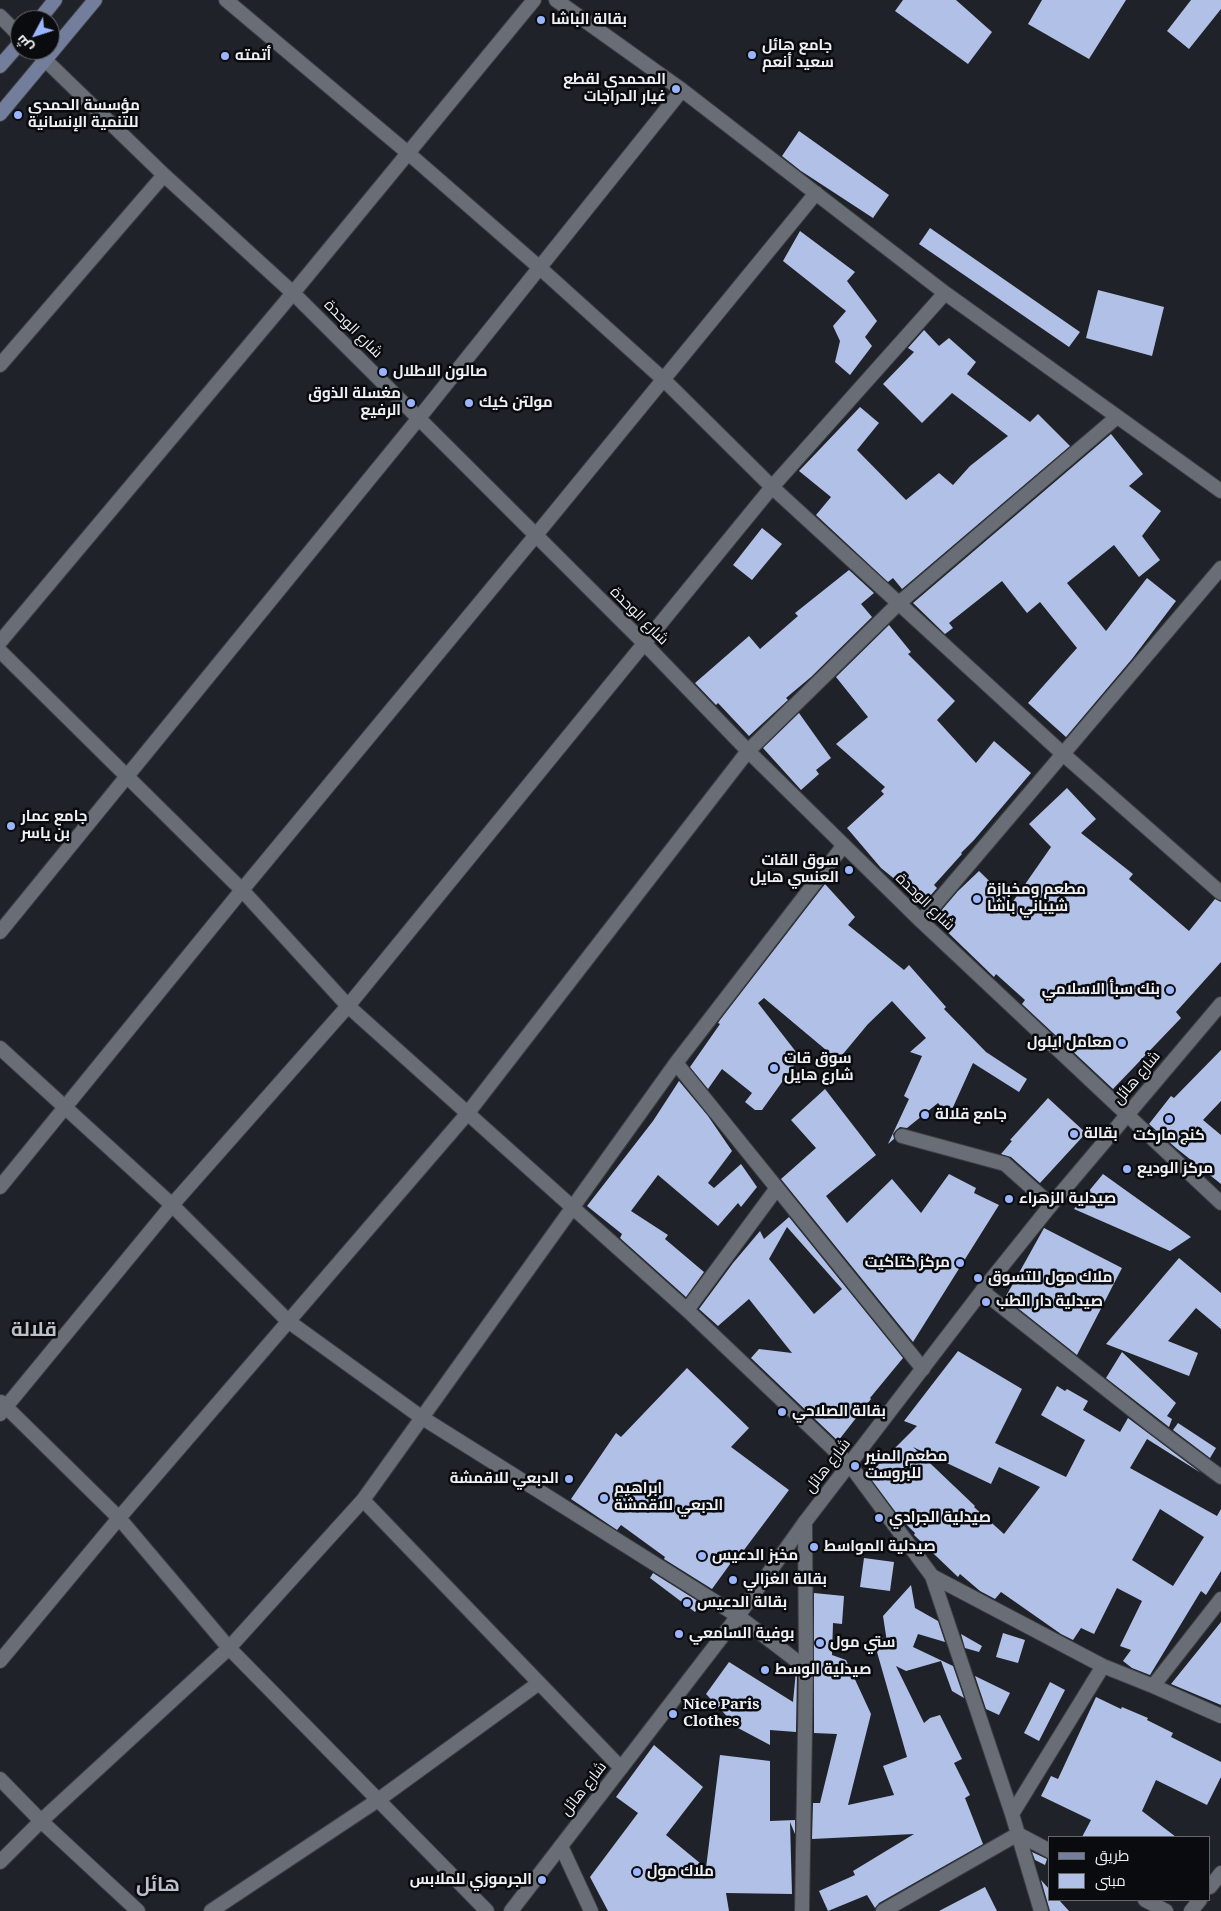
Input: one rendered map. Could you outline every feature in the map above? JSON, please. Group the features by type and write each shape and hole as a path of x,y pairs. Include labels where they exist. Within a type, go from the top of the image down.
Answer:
{"main road":[{"path":"47,10 55,0"},
{"path":"60,35 95,0"},
{"path":"0,66 10,54"},
{"path":"0,114 37,60"}],"street":[{"path":"0,642 293,293 534,0"},
{"path":"556,0 682,90 945,293 1221,491"},
{"path":"232,2 408,152 540,268 663,379 772,487 899,604 1063,754 1221,893"},
{"path":"0,16 10,26"},
{"name":"شارع الوحدة","path":"45,60 164,174 293,293 643,642 748,751 922,921 1221,1203"},
{"path":"0,932 419,418 682,90"},
{"path":"0,365 164,174"},
{"path":"0,1188 242,890 816,193"},
{"path":"487,1911 230,1648 119,1518 2,1407 172,1205 348,1006 643,642 772,487 945,293"},
{"path":"0,1661 288,1320 467,1114 748,751 899,604 1118,417"},
{"path":"922,921 1221,568"},
{"path":"0,651 127,774 242,890 348,1006 687,1310 850,1465 932,1576 1012,1814 1041,1911"},
{"path":"0,1862 41,1821 230,1648 363,1500 421,1416 676,1063 844,845"},
{"name":"شارع هائل","path":"511,1911 738,1616 805,1522 982,1291 1221,1004"},
{"path":"0,1048 172,1205 288,1320 421,1416 738,1616 806,1668"},
{"path":"676,1063 923,1369"},
{"path":"902,1136 1005,1164 1051,1206"},
{"path":"687,1310 777,1188"},
{"path":"982,1291 1154,1428 1221,1477"},
{"path":"363,1500 621,1768"},
{"path":"802,1911 806,1668 805,1522"},
{"path":"932,1576 1103,1666 1221,1716"},
{"path":"1153,1686 1221,1600"},
{"path":"1012,1814 1103,1666"},
{"path":"211,1911 378,1800 539,1683"},
{"path":"0,1779 41,1821 138,1911"},
{"path":"1018,1834 1048,1850"},
{"path":"883,1911 1018,1834"},
{"path":"561,1846 591,1911"},
{"path":"1211,1886 1221,1873"},
{"path":"1147,1901 1166,1911"},
{"path":"1191,1911 1199,1901"}],"building":[{"path":"903,0 956,0 992,32 968,64 895,11"},
{"path":"1042,0 1126,0 1089,59 1028,24"},
{"path":"1191,0 1221,0 1221,9 1189,49 1167,31"},
{"path":"799,131 889,195 873,218 801,171 782,156"},
{"path":"930,228 1080,332 1069,347 919,244"},
{"path":"800,231 855,272 847,281 877,321 865,337 872,346 850,375 835,362 840,341 833,326 846,311 783,261"},
{"path":"1098,290 1164,307 1152,356 1086,338"},
{"path":"924,330 939,346 949,338 976,362 967,374 1030,422 1038,414 1070,446 902,589 893,578 888,582 816,515 831,497 799,471 860,407 879,423 857,450 906,500 939,473 953,485 970,466 1008,436 952,393 922,423 883,384 914,352 908,348"},
{"path":"1111,434 1143,474 1129,486 1161,511 1142,536 1160,560 1139,577 1114,545 1067,583 1106,631 1147,578 1176,601 1132,659 1066,737 1028,703 1077,648 1040,602 1027,613 1002,581 949,623 953,628 945,634 913,603"},
{"path":"762,528 782,544 752,580 733,565"},
{"path":"849,570 874,593 861,604 872,617 811,677 786,698 788,700 749,736 718,703 716,705 695,683 749,636 760,649 798,616 795,613"},
{"path":"889,625 911,652 908,654 955,701 937,720 976,763 994,741 1031,773 934,885 937,888 924,903 881,868 847,828 884,794 881,791 885,787 836,744 868,717 836,677"},
{"path":"799,713 831,758 816,770 819,774 801,790 763,748"},
{"path":"1067,788 1096,819 1081,833 1133,874 1129,879 1189,931 1215,899 1221,902 1221,962 1176,1012 1181,1018 1113,1089 1022,1004 1025,1000 996,974 994,977 934,919 958,891 979,871 1012,903 1051,847 1029,824"},
{"path":"825,884 855,917 848,925 904,970 909,965 946,1007 944,1009 986,1052 1027,1079 1019,1092 973,1063 949,1116 938,1103 907,1128 900,1127 896,1130 893,1134 894,1139 888,1144 909,1099 904,1096 922,1056 910,1052 926,1038 892,1001 868,1024 838,1060 764,998 758,1003 800,1057 762,1110 755,1110 745,1102 752,1093 722,1069 708,1089 690,1067 720,1024 718,1023 720,1020"},
{"path":"1221,1050 1221,1101 1203,1120 1221,1135 1221,1184 1149,1124 1171,1096 1174,1098"},
{"path":"679,1081 708,1116 732,1151 708,1183 714,1188 741,1164 757,1187 741,1207 738,1203 718,1226 658,1175 631,1211 668,1235 665,1239 704,1272 686,1297 620,1238 622,1234 587,1206 653,1121"},
{"path":"825,1089 876,1155 826,1196 847,1223 892,1179 921,1213 949,1174 976,1188 974,1193 999,1205 913,1342 781,1179 816,1148 791,1120"},
{"path":"1048,1098 1086,1133 1040,1183 1011,1157 1001,1154 1012,1141 1010,1140"},
{"path":"1103,1174 1191,1237 1170,1251 1074,1209"},
{"path":"789,1217 903,1358 838,1441 751,1358 759,1349 792,1353 749,1299 718,1326 699,1309 733,1263 760,1231 764,1239","holes":["787,1227 842,1289 814,1314 769,1259"]},
{"path":"1044,1228 1122,1268 1077,1355 1005,1298"},
{"path":"1179,1258 1221,1293 1221,1329 1196,1308 1168,1341 1198,1353 1189,1376 1106,1344"},
{"path":"958,1351 1022,1389 995,1443 1066,1477 1085,1440 1041,1415 1057,1386 1065,1391 1067,1389 1088,1401 1083,1410 1120,1432 1128,1418 1201,1473 1147,1439 1130,1468 1217,1516 1221,1509 1221,1571 1206,1595 1201,1591 1150,1675 1132,1668 1123,1661 1131,1650 1120,1646 1142,1601 1117,1588 1094,1634 1081,1628 1073,1640 1061,1634 1001,1592 995,1599 980,1591 960,1574 958,1577 914,1535 915,1533 900,1518 868,1475 917,1426 904,1421","holes":["913,1447 991,1484 999,1467 1040,1487 1004,1534","1160,1509 1204,1537 1173,1586 1132,1560"]},
{"path":"1122,1352 1176,1403 1167,1416 1172,1419 1169,1427 1106,1378"},
{"path":"687,1368 749,1428 731,1447 789,1490 744,1550 741,1549 712,1589 664,1559 665,1557 621,1525 617,1530 571,1499 616,1433 621,1437"},
{"path":"1178,1423 1216,1448 1210,1458 1173,1430"},
{"path":"864,1558 894,1562 890,1591 860,1587"},
{"path":"653,1573 701,1603 695,1612 650,1578"},
{"path":"911,1585 915,1608 938,1621 945,1642 918,1634 913,1647 953,1666 964,1698 952,1691 941,1661 906,1671 896,1666 924,1723 930,1718 940,1715 962,1759 954,1763 970,1795 965,1798 983,1844 879,1903 875,1908 867,1895 828,1911 819,1891 855,1875 853,1871 914,1834 812,1839 813,1803 820,1803 837,1734 814,1733 814,1593 844,1596 842,1624 833,1623 832,1655 846,1660 871,1714 848,1805 894,1795 883,1766 907,1757 873,1638 881,1635 885,1642 887,1642 883,1616"},
{"path":"1221,1622 1221,1705 1171,1684"},
{"path":"1003,1633 1025,1640 1018,1663 996,1657"},
{"path":"961,1634 982,1646 979,1652 965,1648"},
{"path":"729,1662 793,1702 797,1672 796,1732 770,1730 770,1745 738,1728 706,1694"},
{"path":"975,1676 1010,1693 999,1715 986,1709"},
{"path":"1050,1682 1065,1690 1039,1741 1024,1733"},
{"path":"1096,1697 1121,1709 1122,1707 1148,1718 1147,1720 1173,1733 1171,1737 1221,1762 1221,1777 1207,1805 1156,1780 1142,1811 1175,1836 1083,1836 1091,1820 1041,1796 1051,1776 1058,1779"},
{"path":"654,1745 703,1787 666,1835 706,1868 720,1755 770,1761 770,1821 795,1820 795,1834 790,1822 792,1894 726,1893 729,1911 608,1911 590,1877 638,1813 616,1797"},
{"path":"1032,1852 1047,1859 1045,1865 1035,1860"},
{"path":"1041,1880 1048,1888 1048,1901 1060,1901 1069,1911 1050,1911"},
{"path":"985,1887 997,1911 939,1911"}],"place":[{"name":"بقالة الباشا","path":"541,20"},
{"name":"جامع هائل سعيد أنعم","path":"752,55"},
{"name":"أتمته","path":"225,56"},
{"name":"المحمدي لقطع غيار الدراجات","path":"676,89"},
{"name":"مؤسسة الحمدي للتنمية الإنسانية","path":"18,115"},
{"name":"صالون الاطلال","path":"383,372"},
{"name":"مغسلة الذوق الرفيع","path":"411,403"},
{"name":"مولتن كيك","path":"469,403"},
{"name":"جامع عمار بن ياسر","path":"11,826"},
{"name":"سوق القات العنسي هايل","path":"849,870"},
{"name":"مطعم ومخبازة شيباني باشا","path":"977,899"},
{"name":"بنك سبأ الاسلامي","path":"1170,990"},
{"name":"معامل ايلول","path":"1122,1043"},
{"name":"سوق قات شارع هايل","path":"774,1068"},
{"name":"جامع قلالة","path":"925,1115"},
{"name":"كنج ماركت","path":"1169,1119"},
{"name":"بقالة","path":"1074,1134"},
{"name":"مركز الوديع","path":"1127,1169"},
{"name":"صيدلية الزهراء","path":"1009,1199"},
{"name":"مركز كتاكيت","path":"960,1263"},
{"name":"ملاك مول للتسوق","path":"978,1278"},
{"name":"صيدلية دار الطب","path":"986,1302"},
{"name":"بقالة الصلاحي","path":"782,1412"},
{"name":"مطعم المنير للبروست","path":"855,1466"},
{"name":"الدبعي للاقمشة","path":"569,1479"},
{"name":"ابراهيم الدبعي للاقمشة","path":"604,1498"},
{"name":"صيدلية الجرادي","path":"879,1518"},
{"name":"صيدلية المواسط","path":"814,1547"},
{"name":"مخبز الدعيس","path":"702,1556"},
{"name":"بقالة الغزالي","path":"733,1580"},
{"name":"بقالة الدعيس","path":"687,1603"},
{"name":"بوفية السامعي","path":"679,1634"},
{"name":"ستي مول","path":"820,1643"},
{"name":"صيدلية الوسط","path":"765,1670"},
{"name":"Nice Paris Clothes","path":"673,1714"},
{"name":"ملاك مول","path":"637,1872"},
{"name":"الجرموزي للملابس","path":"542,1880"}],"district":[{"name":"قلالة","path":"34,1330"},
{"name":"هائل","path":"158,1885"}]}
